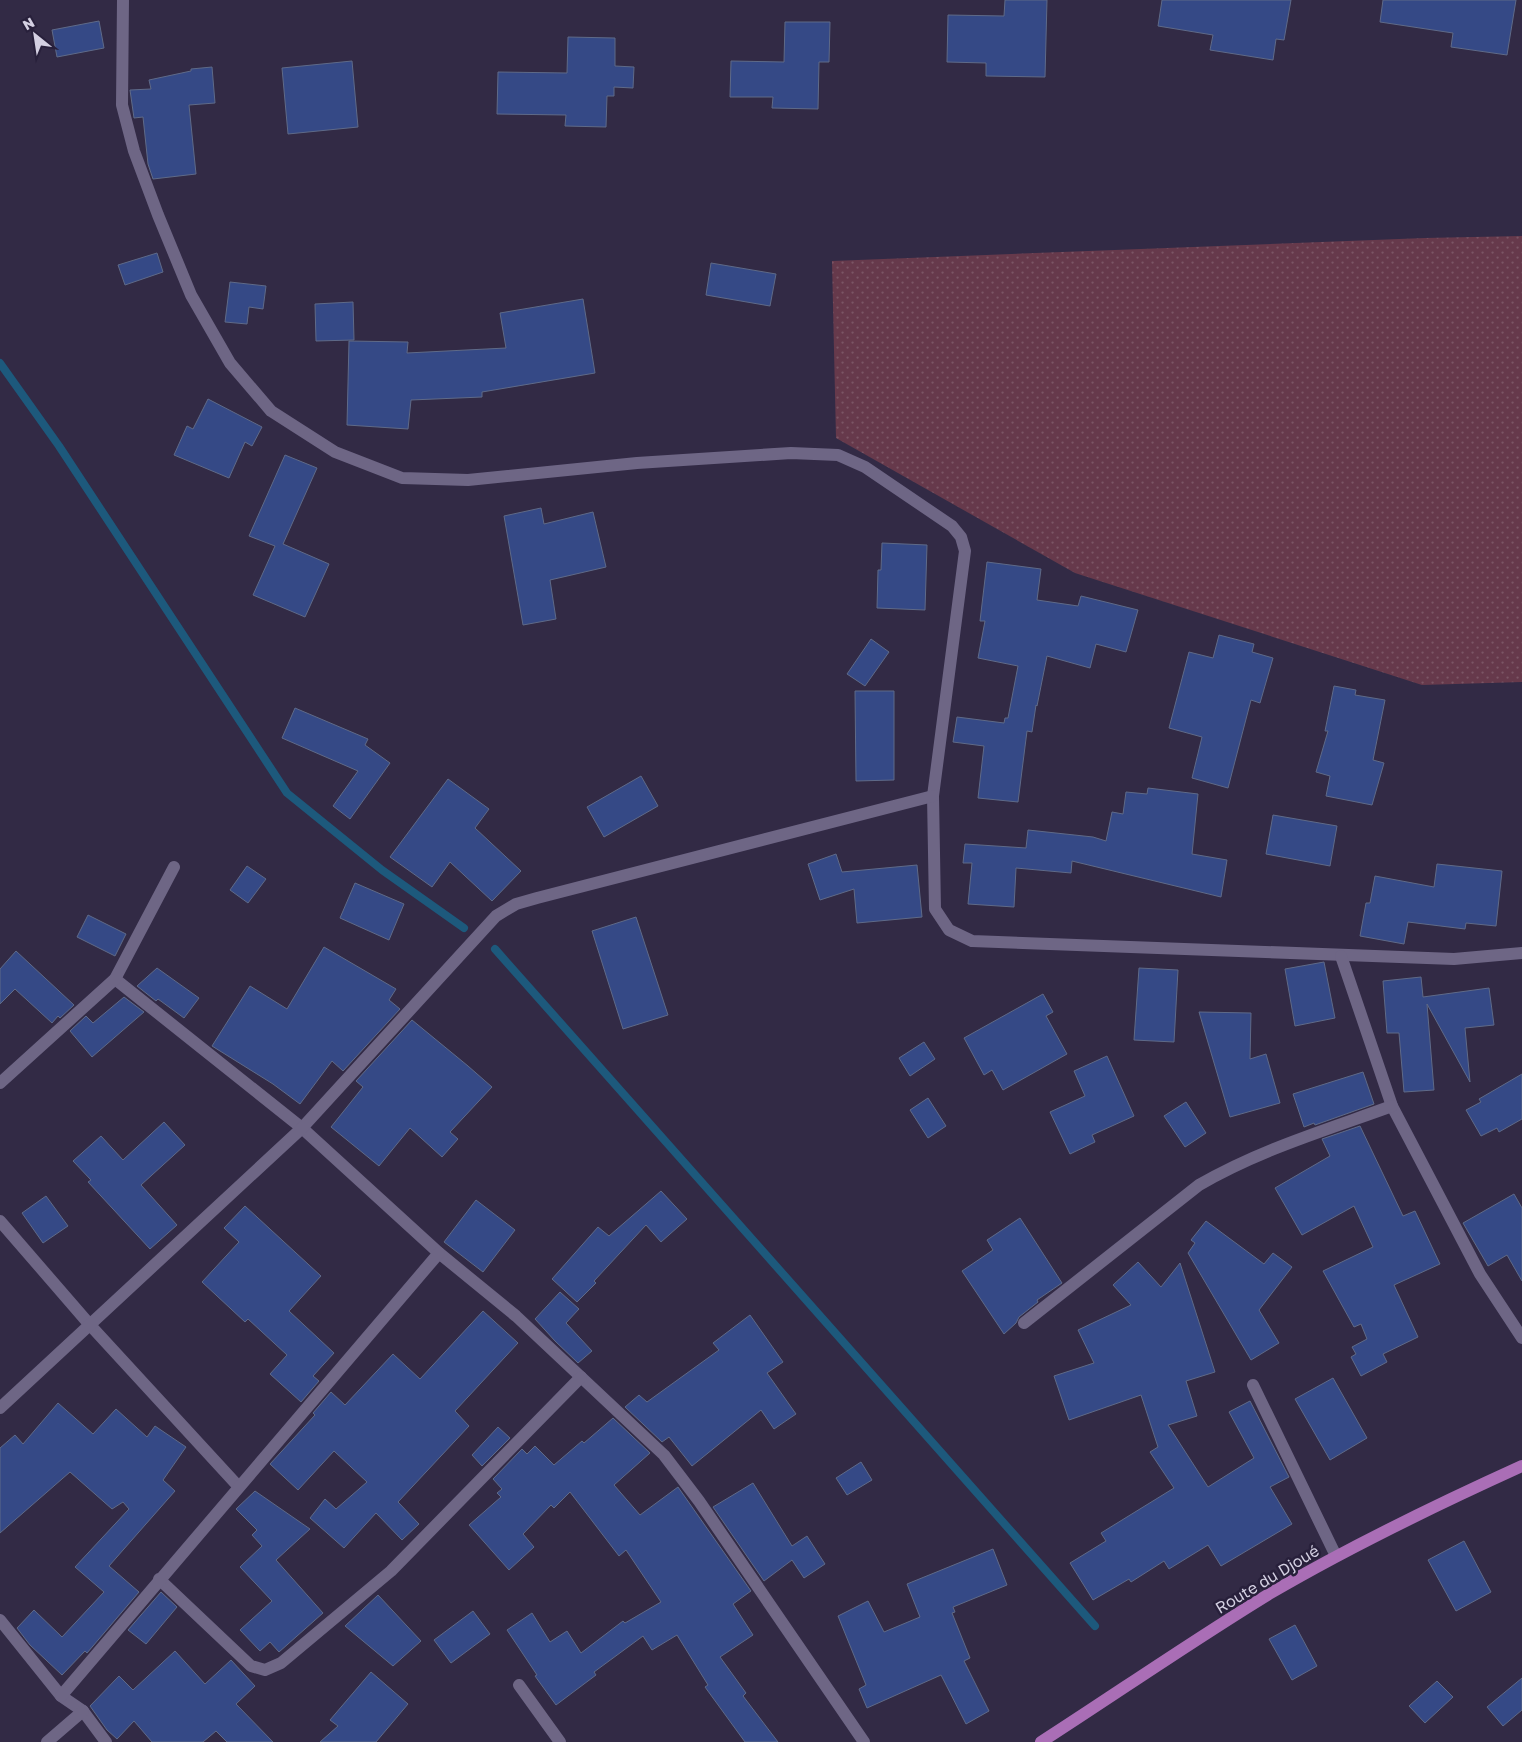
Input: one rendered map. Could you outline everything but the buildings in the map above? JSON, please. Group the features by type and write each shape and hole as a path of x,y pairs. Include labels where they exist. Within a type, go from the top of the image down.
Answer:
{"main road":[{"name":"Route du Djoué","path":"1041,1742 1252,1605 1336,1556 1450,1498 1522,1466"}],"street":[{"path":"123,0 122,105 134,151 191,295 230,363 272,410 335,452 402,478 468,480 637,463 791,453 838,455 865,467 952,526 961,537 965,551 933,796 935,909 949,930 972,941 1341,956 1454,959 1522,953"},
{"path":"0,1408 302,1128 496,916 516,904 933,796"},
{"path":"0,1083 115,979 174,867"},
{"path":"1341,956 1392,1106 1480,1274 1522,1338"},
{"path":"115,979 302,1128 438,1253 516,1316 664,1454 699,1501 864,1742"},
{"path":"1024,1323 1199,1185 1257,1155 1392,1106"},
{"path":"0,1221 90,1325 238,1486"},
{"path":"60,1696 438,1253"},
{"path":"159,1579 251,1666 265,1670 281,1663 390,1571 581,1377"},
{"path":"1253,1385 1336,1556"},
{"path":"0,1620 60,1696 83,1711 106,1742"},
{"path":"519,1685 560,1742"},
{"path":"47,1742 83,1711"}],"shaded area":[{"path":"1522,236 1522,682 1422,685 1075,573 836,438 832,261 1425,238"}],"waterway":[{"path":"0,363 59,446 287,793 382,870 464,928"},
{"path":"495,949 1095,1626"}]}
